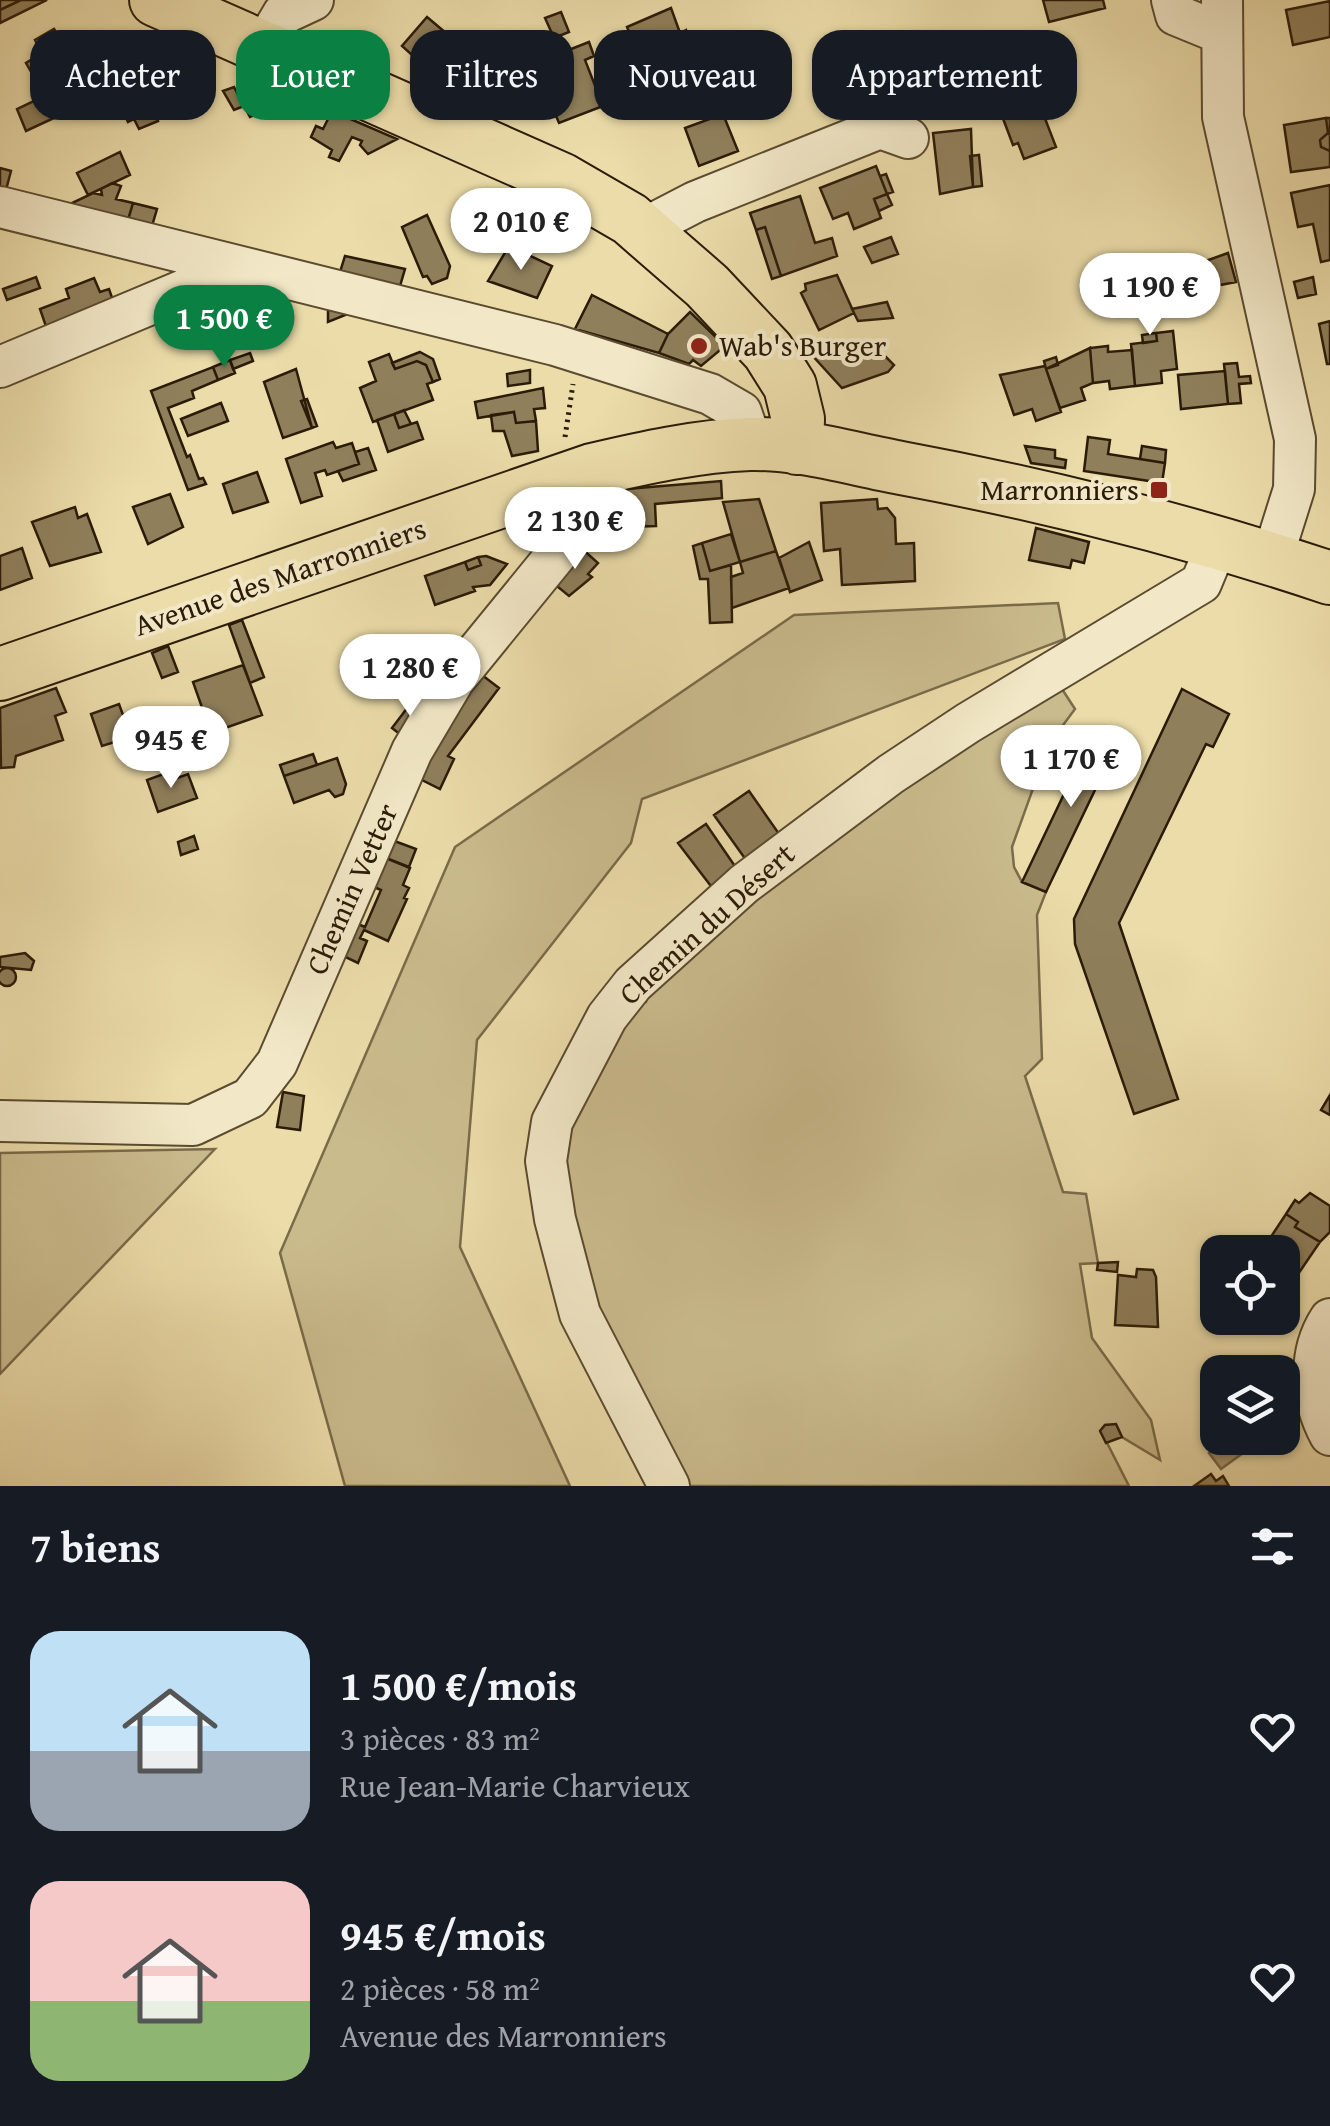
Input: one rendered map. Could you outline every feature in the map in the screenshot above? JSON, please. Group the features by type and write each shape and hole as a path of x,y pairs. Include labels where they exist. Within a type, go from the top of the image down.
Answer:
{"main road":[{"path":"156,0 236,34"},
{"path":"390,103 560,179 642,229 707,286 768,351 790,386 798,419 774,446"},
{"name":"Avenue des Marronniers","path":"0,674 592,470 646,457 774,446 1070,503 1244,550 1330,578"}],"street":[{"path":"274,30 283,14 314,0"},
{"path":"1172,0 1176,15 1221,16"},
{"name":"Chemin du Désert","path":"670,1486 580,1314 554,1220 548,1172 552,1122 606,1016 633,984 744,884 877,784 968,723 1201,584 1244,550 1294,489 1313,456 1286,387 1223,117 1221,16"},
{"path":"642,229 695,202 880,128 886,126 908,138"},
{"path":"0,207 555,345 710,394 741,412 774,446"},
{"path":"0,367 239,266"},
{"name":"Chemin Vetter","path":"0,1121 193,1125 250,1098 277,1063 412,752 454,680 582,523 592,495 592,470"},
{"path":"1330,1320 1315,1358 1314,1391 1330,1435"}],"shaded area":[{"path":"1058,603 1065,639 642,799 631,843 477,1040 460,1247 570,1486 345,1486 280,1253 455,847 794,615"},
{"path":"1062,689 1075,709 1049,744 1012,847 1014,867 1022,882 1046,892 1037,915 1042,1059 1025,1076 1063,1192 1086,1194 1098,1263 1080,1264 1092,1338 1151,1420 1160,1460 1122,1437 1116,1425 1105,1425 1101,1431 1129,1486 688,1486 589,1302 561,1176 570,1107 635,1002 646,1002 650,984 938,754"},
{"path":"215,1149 0,1374 0,1153"},
{"path":"1210,1455 1240,1455 1221,1469"}],"building":[{"path":"0,0 21,0 0,10"},
{"path":"21,0 47,0 0,23 0,10"},
{"path":"1043,0 1103,0 1105,8 1049,22"},
{"path":"1330,1 1330,37 1293,45 1286,10"},
{"path":"671,8 679,30 628,30 627,27"},
{"path":"561,12 568,30 550,30 545,18"},
{"path":"427,17 442,30 416,30"},
{"path":"410,37 410,53 402,46"},
{"path":"589,42 594,56 585,60 594,83 594,109 574,117 574,48"},
{"path":"234,87 236,109 234,110 223,91"},
{"path":"30,103 30,120 50,120 26,131 17,109"},
{"path":"1326,118 1328,133 1320,140 1321,147 1330,151 1330,167 1291,172 1284,125"},
{"path":"1326,118 1330,118 1330,151 1321,147 1320,140 1328,133"},
{"path":"134,120 158,121 139,129"},
{"path":"328,120 353,120 397,139 368,154 360,145 362,141 352,137 339,161 329,157 332,150 311,137 316,126 323,129"},
{"path":"707,120 725,120 738,151 699,166 685,128"},
{"path":"1004,120 1046,120 1056,147 1024,159 1018,143 1013,145"},
{"path":"971,129 973,187 940,194 933,133"},
{"path":"120,152 130,175 88,195 77,173"},
{"path":"979,155 982,186 973,187 970,156"},
{"path":"876,166 887,194 874,199 881,218 854,229 848,213 833,219 820,188"},
{"path":"0,168 11,171 6,190 0,188"},
{"path":"886,174 893,192 887,194 880,176"},
{"path":"112,183 121,186 116,199 133,203 128,220 68,205 93,193 102,195 101,189"},
{"path":"1330,185 1330,260 1321,262 1313,224 1298,227 1291,193"},
{"path":"887,194 892,205 879,211 874,199"},
{"path":"800,196 815,243 832,238 837,256 781,276 765,227 756,230 750,213"},
{"path":"133,203 157,209 152,226 128,220"},
{"path":"427,215 450,266 447,278 432,284 427,276 423,277 402,227"},
{"path":"765,227 781,276 772,279 756,230"},
{"path":"891,237 898,254 872,263 864,247"},
{"path":"509,246 552,266 537,298 488,281"},
{"path":"1228,253 1236,282 1168,295 1166,275"},
{"path":"345,256 405,269 400,286 340,272"},
{"path":"837,275 854,313 819,330 801,293 806,290 805,284"},
{"path":"1166,275 1167,285 1129,299 1126,289"},
{"path":"36,277 40,288 7,300 3,289"},
{"path":"1313,277 1316,294 1298,298 1294,282"},
{"path":"94,278 100,292 109,289 116,309 50,338 40,309 69,298 66,289"},
{"path":"242,283 254,319 202,336 189,304"},
{"path":"592,295 668,334 659,353 575,329"},
{"path":"887,302 893,318 858,321 852,309"},
{"path":"328,305 355,311 328,322"},
{"path":"690,312 725,346 701,366 693,360 689,364 659,353 668,334"},
{"path":"1330,321 1330,364 1327,364 1319,324"},
{"path":"1173,331 1177,369 1161,371 1162,383 1135,386 1131,344 1157,341 1156,333"},
{"path":"1156,333 1157,341 1143,343 1142,335"},
{"path":"828,339 851,364 865,352 870,357 879,350 894,365 888,372 842,388 810,353"},
{"path":"1108,346 1108,352 1132,350 1135,386 1110,389 1109,381 1093,383 1090,348"},
{"path":"1090,348 1093,383 1081,388 1085,400 1060,408 1046,369"},
{"path":"420,352 433,359 440,379 433,382 426,365 417,361 395,369 392,363"},
{"path":"250,353 253,361 233,369 230,360"},
{"path":"389,354 395,369 417,361 426,365 433,382 427,384 433,400 373,422 360,388 376,381 369,362"},
{"path":"1056,357 1058,365 1046,369 1044,361"},
{"path":"230,360 235,373 218,380 213,367"},
{"path":"1237,363 1239,377 1250,376 1251,383 1239,384 1241,403 1228,404 1224,364"},
{"path":"1045,366 1061,412 1036,421 1032,409 1014,415 1000,375"},
{"path":"213,367 218,380 192,391 194,398 168,408 187,457 190,455 199,479 203,478 206,484 188,490 151,391"},
{"path":"296,369 312,428 283,438 264,382"},
{"path":"530,370 530,383 508,386 507,374"},
{"path":"1225,371 1228,404 1181,409 1178,375"},
{"path":"543,388 545,408 534,409 536,421 516,423 514,412 478,418 475,402"},
{"path":"307,399 317,426 312,428 301,401"},
{"path":"221,403 228,421 188,436 181,419"},
{"path":"404,410 411,424 399,428 394,414"},
{"path":"514,412 516,423 536,421 538,451 512,456 504,431 493,431 491,415"},
{"path":"394,414 399,428 417,422 423,439 388,452 377,420"},
{"path":"1088,437 1110,440 1108,454 1165,463 1162,483 1084,471"},
{"path":"333,442 336,448 352,443 359,464 327,475 325,470 315,473 322,496 301,503 286,459"},
{"path":"1025,446 1055,450 1055,458 1066,460 1065,468 1031,463"},
{"path":"1142,446 1166,450 1165,463 1140,459"},
{"path":"368,448 376,470 343,481 338,471 359,464 355,452"},
{"path":"257,472 268,502 233,513 223,484"},
{"path":"721,481 722,498 655,504 656,526 628,527 627,489"},
{"path":"170,494 183,527 148,544 133,507"},
{"path":"759,499 776,551 740,562 723,502"},
{"path":"877,499 878,509 887,508 895,518 896,544 914,543 915,581 842,585 840,549 824,551 821,503"},
{"path":"75,507 78,518 87,514 101,552 50,566 32,522"},
{"path":"1036,528 1089,542 1084,563 1072,560 1070,568 1029,560"},
{"path":"731,534 740,562 710,571 702,543"},
{"path":"809,542 822,580 790,592 779,558"},
{"path":"702,543 710,571 731,565 732,622 710,623 708,579 700,579 693,546"},
{"path":"580,547 598,563 588,574 592,577 569,596 552,582"},
{"path":"22,548 32,578 0,590 0,556"},
{"path":"776,551 789,588 732,608 731,577 743,573 740,562"},
{"path":"478,557 507,564 490,585 473,587 475,591 435,605 425,576 465,562 468,570 481,565"},
{"path":"478,557 481,565 468,570 465,562"},
{"path":"242,620 264,677 250,683 229,625"},
{"path":"168,646 178,672 162,678 152,653"},
{"path":"243,665 262,715 211,733 193,682"},
{"path":"478,672 499,688 448,756 454,759 440,789 416,777"},
{"path":"56,688 66,712 55,716 63,740 16,756 14,767 1,768 0,708"},
{"path":"1182,689 1229,714 1213,747 1206,744 1119,923 1178,1099 1134,1114 1075,944 1074,919"},
{"path":"414,699 428,711 405,738 392,728"},
{"path":"119,704 131,737 102,746 91,714"},
{"path":"1096,727 1120,738 1046,892 1022,882"},
{"path":"313,754 317,765 284,776 280,765"},
{"path":"337,758 346,784 343,794 335,797 329,790 294,803 284,776"},
{"path":"166,773 169,781 188,774 197,798 158,812 147,780"},
{"path":"749,791 784,841 751,867 714,815"},
{"path":"706,824 741,875 717,894 678,843"},
{"path":"194,836 198,849 181,855 178,842"},
{"path":"389,839 416,849 409,867 381,856"},
{"path":"381,856 410,868 403,885 409,888 404,898 407,899 388,941 364,930 360,938 367,941 358,963 339,954 353,922 365,927 381,890 369,885"},
{"path":"25,953 34,961 31,970 0,967 0,957"},
{"path":"1,971 13,971 13,983 1,983"},
{"path":"283,1092 304,1096 300,1130 277,1127"},
{"path":"1330,1095 1330,1115 1321,1110"},
{"path":"1310,1193 1330,1206 1330,1232 1320,1242 1295,1227 1298,1222 1286,1214 1295,1200 1299,1203"},
{"path":"1286,1214 1298,1222 1295,1227 1320,1242 1300,1271 1300,1235 1272,1235"},
{"path":"1118,1262 1117,1272 1097,1270 1098,1263"},
{"path":"1137,1269 1153,1270 1156,1277 1158,1327 1115,1325 1118,1275 1136,1277"},
{"path":"1116,1424 1122,1437 1106,1443 1100,1431 1105,1425"},
{"path":"1211,1474 1216,1481 1223,1476 1229,1486 1194,1486"}],"place":[{"name":"Wab's Burger","path":"699,346"},
{"name":"Marronniers","path":"1159,490"}]}
